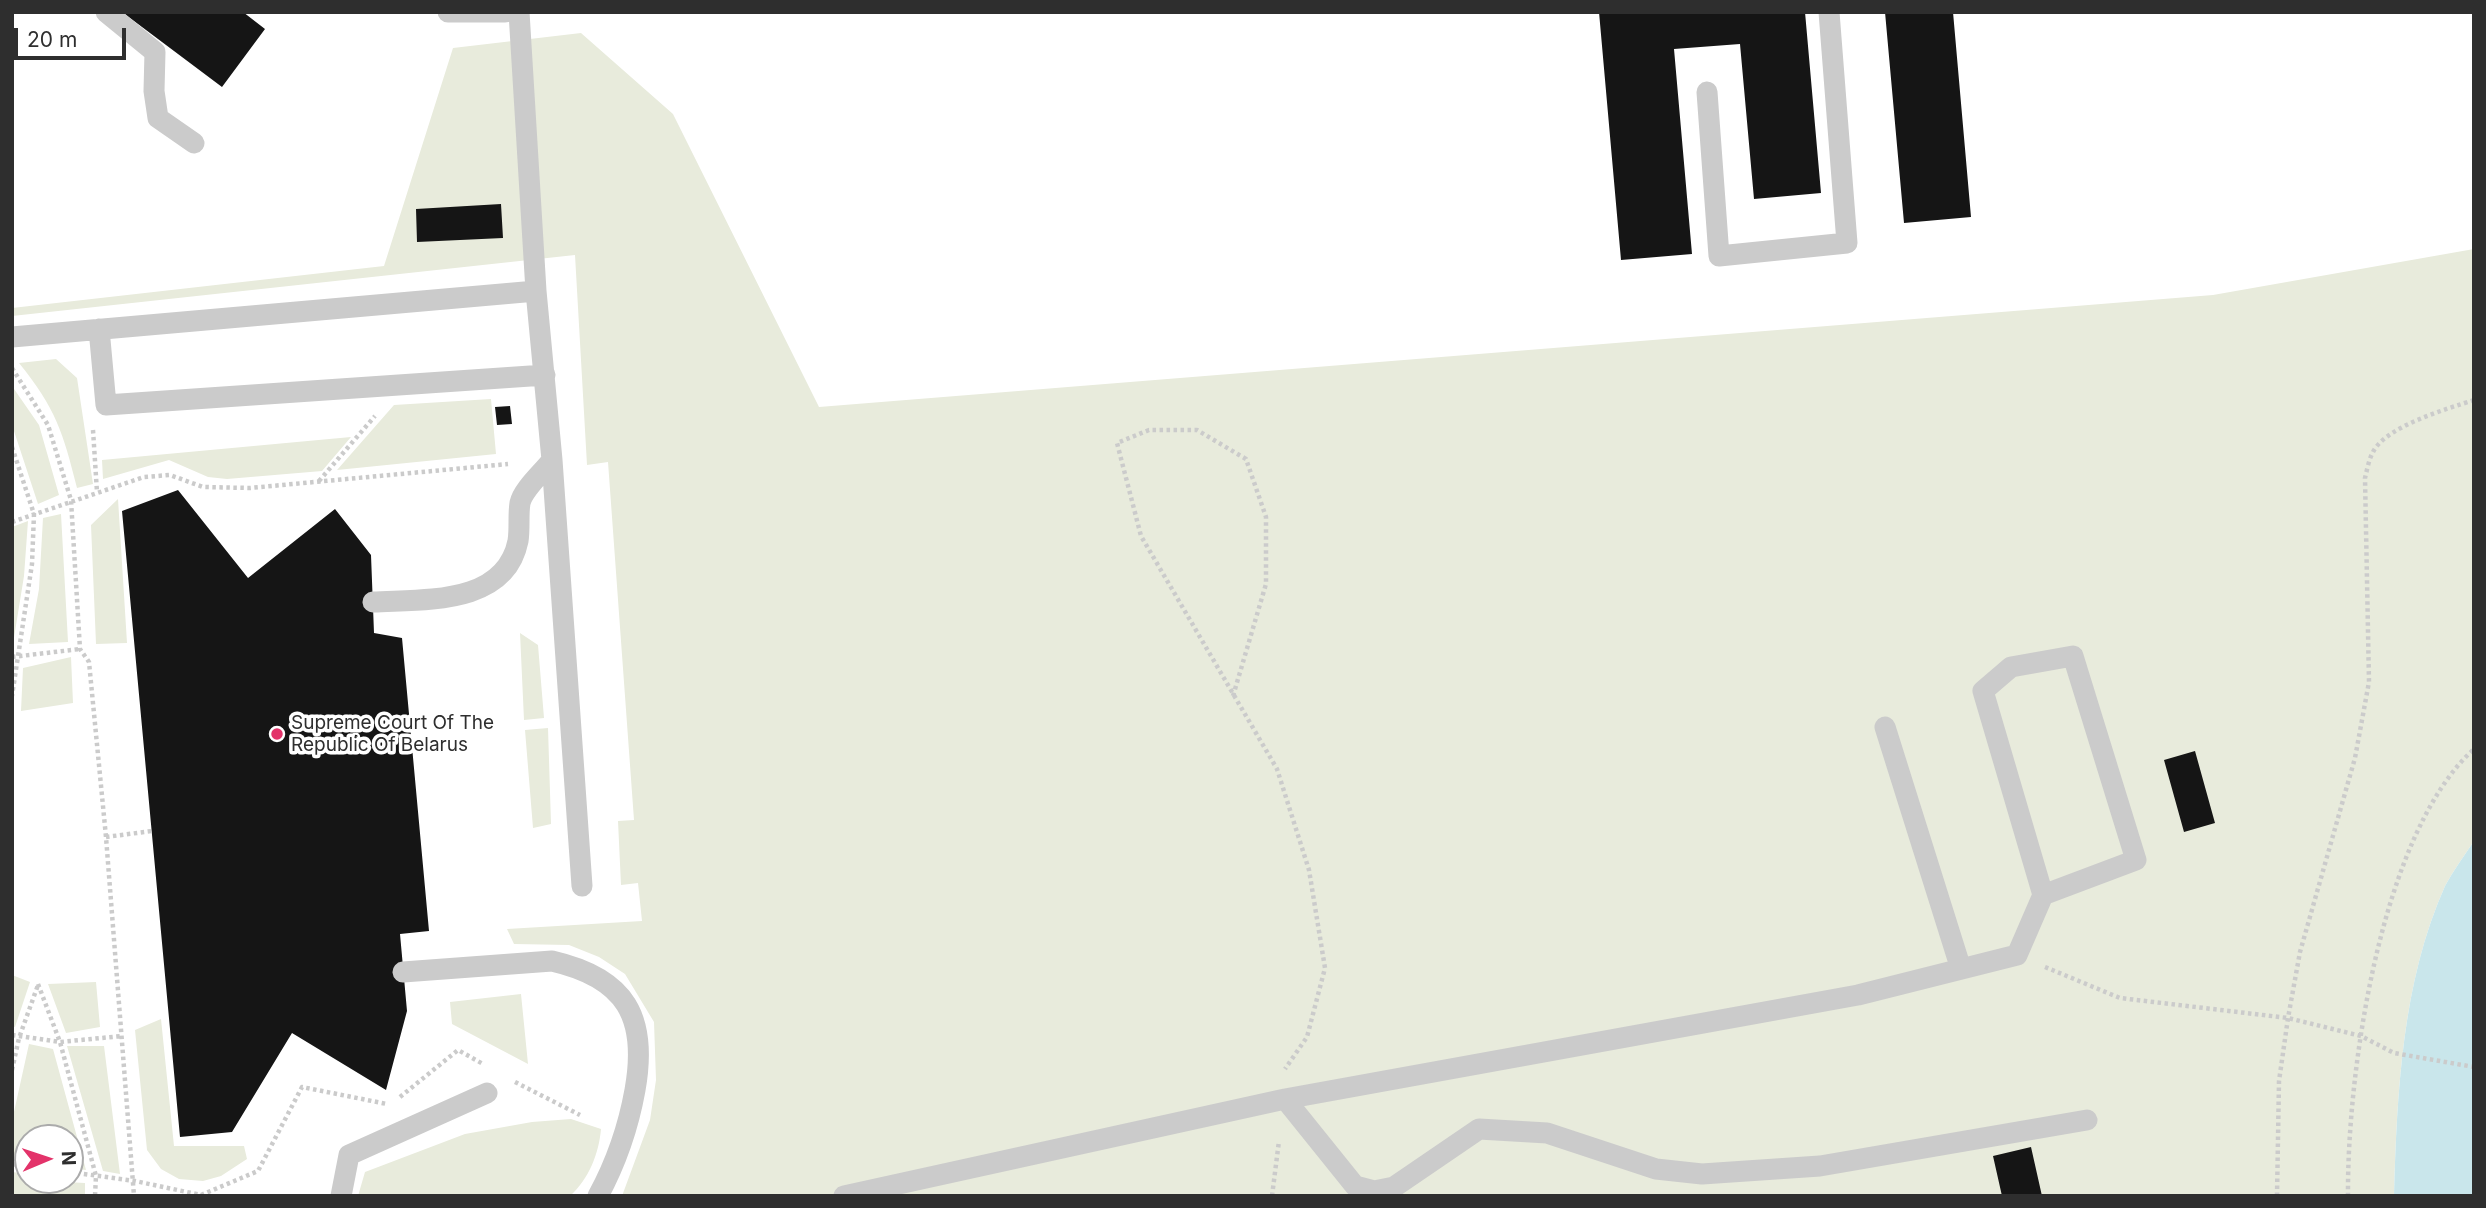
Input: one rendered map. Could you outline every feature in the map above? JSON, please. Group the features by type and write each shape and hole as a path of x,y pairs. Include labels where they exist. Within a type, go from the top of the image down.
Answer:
{"lane":[{"path":"106,12 155,52 154,91 158,118 194,143"},
{"path":"448,12 505,12"},
{"path":"519,12 536,291 552,460 582,886"},
{"path":"1707,92 1719,256 1847,243 1829,12"},
{"path":"12,337 536,291"},
{"path":"99,329 106,405 545,375"},
{"path":"373,602 450,597 474,592 493,581 518,543 521,500 552,460"},
{"path":"844,1196 1285,1099 1858,995 2017,955 2043,895 1983,691 2011,667 2073,656 2136,860 2043,895"},
{"path":"1885,727 1961,970"},
{"path":"403,972 552,961 575,966 618,993 637,1022 641,1052 629,1125 615,1165 598,1196"},
{"path":"341,1196 349,1155 487,1093"},
{"path":"1285,1099 1355,1186 1374,1191 1394,1187 1479,1129 1547,1133 1656,1169 1702,1174 1820,1166 2087,1120"}],"path":[{"path":"12,368 48,425 71,500 80,649 89,662 106,837 135,1181 134,1196"},
{"path":"319,482 401,386"},
{"path":"2277,1196 2279,1082 2288,1018 2300,952 2355,758 2369,682 2365,478 2373,450 2417,421 2474,400"},
{"path":"1233,696 1266,584 1266,517 1246,459 1197,430 1149,430 1117,443 1141,536 1233,696 1277,769 1309,870 1325,968 1307,1037 1261,1104"},
{"path":"12,447 34,514 32,564 14,657 12,696"},
{"path":"12,522 144,477 170,475 204,487 250,488 552,460"},
{"path":"14,657 80,649"},
{"path":"2348,1196 2348,1135 2361,1036 2376,952 2398,883 2427,812 2458,764 2474,750"},
{"path":"106,837 152,831"},
{"path":"2017,955 2120,998 2288,1018 2361,1036 2394,1053 2474,1067"},
{"path":"12,1070 19,1038 38,984 60,1042 96,1176 95,1196"},
{"path":"12,1035 60,1042 122,1036"},
{"path":"84,1174 135,1181 201,1195 258,1171 302,1087 391,1104 458,1050 490,1068"},
{"path":"512,1080 580,1115"},
{"path":"1272,1196 1285,1099"}],"shaded area":[{"path":"581,33 673,114 819,407 2213,295 2474,249 2474,841 2445,886 2419,960 2404,1038 2394,1196 622,1196 650,1120 656,1080 654,1022 625,974 599,957 569,945 514,944 507,929 642,921 638,883 621,885 618,821 634,820 608,462 587,465 575,255 12,316 12,308 384,266 453,48"},
{"path":"56,359 77,378 93,484 77,488 57,422 42,394 19,363"},
{"path":"12,386 39,425 59,495 38,504 12,425"},
{"path":"491,399 496,454 337,470 394,405"},
{"path":"351,437 322,471 227,479 208,477 169,460 103,479 102,460"},
{"path":"118,499 127,643 96,644 91,525"},
{"path":"61,514 68,642 29,644 39,589 43,518"},
{"path":"28,521 24,576 12,650 12,527"},
{"path":"520,633 538,645 544,718 524,720"},
{"path":"71,657 73,703 21,711 23,668"},
{"path":"548,728 551,824 533,828 525,730"},
{"path":"12,975 30,982 15,1027 12,1026"},
{"path":"96,982 100,1027 66,1033 48,984"},
{"path":"521,994 528,1064 452,1024 450,1002"},
{"path":"161,1019 174,1146 244,1146 247,1159 221,1176 203,1181 179,1179 161,1169 147,1150 135,1030"},
{"path":"29,1044 53,1049 73,1124 14,1124 14,1158 12,1121"},
{"path":"67,1046 104,1046 120,1174 103,1171"},
{"path":"571,1119 601,1129 592,1165 583,1182 570,1196 358,1196 365,1172 465,1134 532,1122"},
{"path":"12,1172 14,1194 84,1194 85,1183 85,1196 12,1196"}],"water":[{"path":"2474,841 2474,1196 2394,1196 2404,1038 2419,960 2445,886"}],"building":[{"path":"122,12 243,12 265,29 222,87"},
{"path":"1599,12 1805,12 1821,193 1754,199 1740,44 1674,49 1692,254 1621,260"},
{"path":"1885,12 1953,12 1971,217 1904,223"},
{"path":"501,204 503,238 417,242 416,209"},
{"path":"510,406 512,424 497,425 495,407"},
{"name":"Supreme Court Of The Republic Of Belarus","path":"178,490 248,578 335,509 371,555 374,633 402,638 429,931 400,934 407,1011 386,1090 292,1033 232,1132 180,1137 122,511"},
{"path":"2195,751 2215,823 2184,832 2164,760"},
{"path":"2031,1147 2042,1196 2002,1196 1993,1156"}],"place":[{"name":"Supreme Court Of The Republic Of Belarus","path":"277,734"}]}
